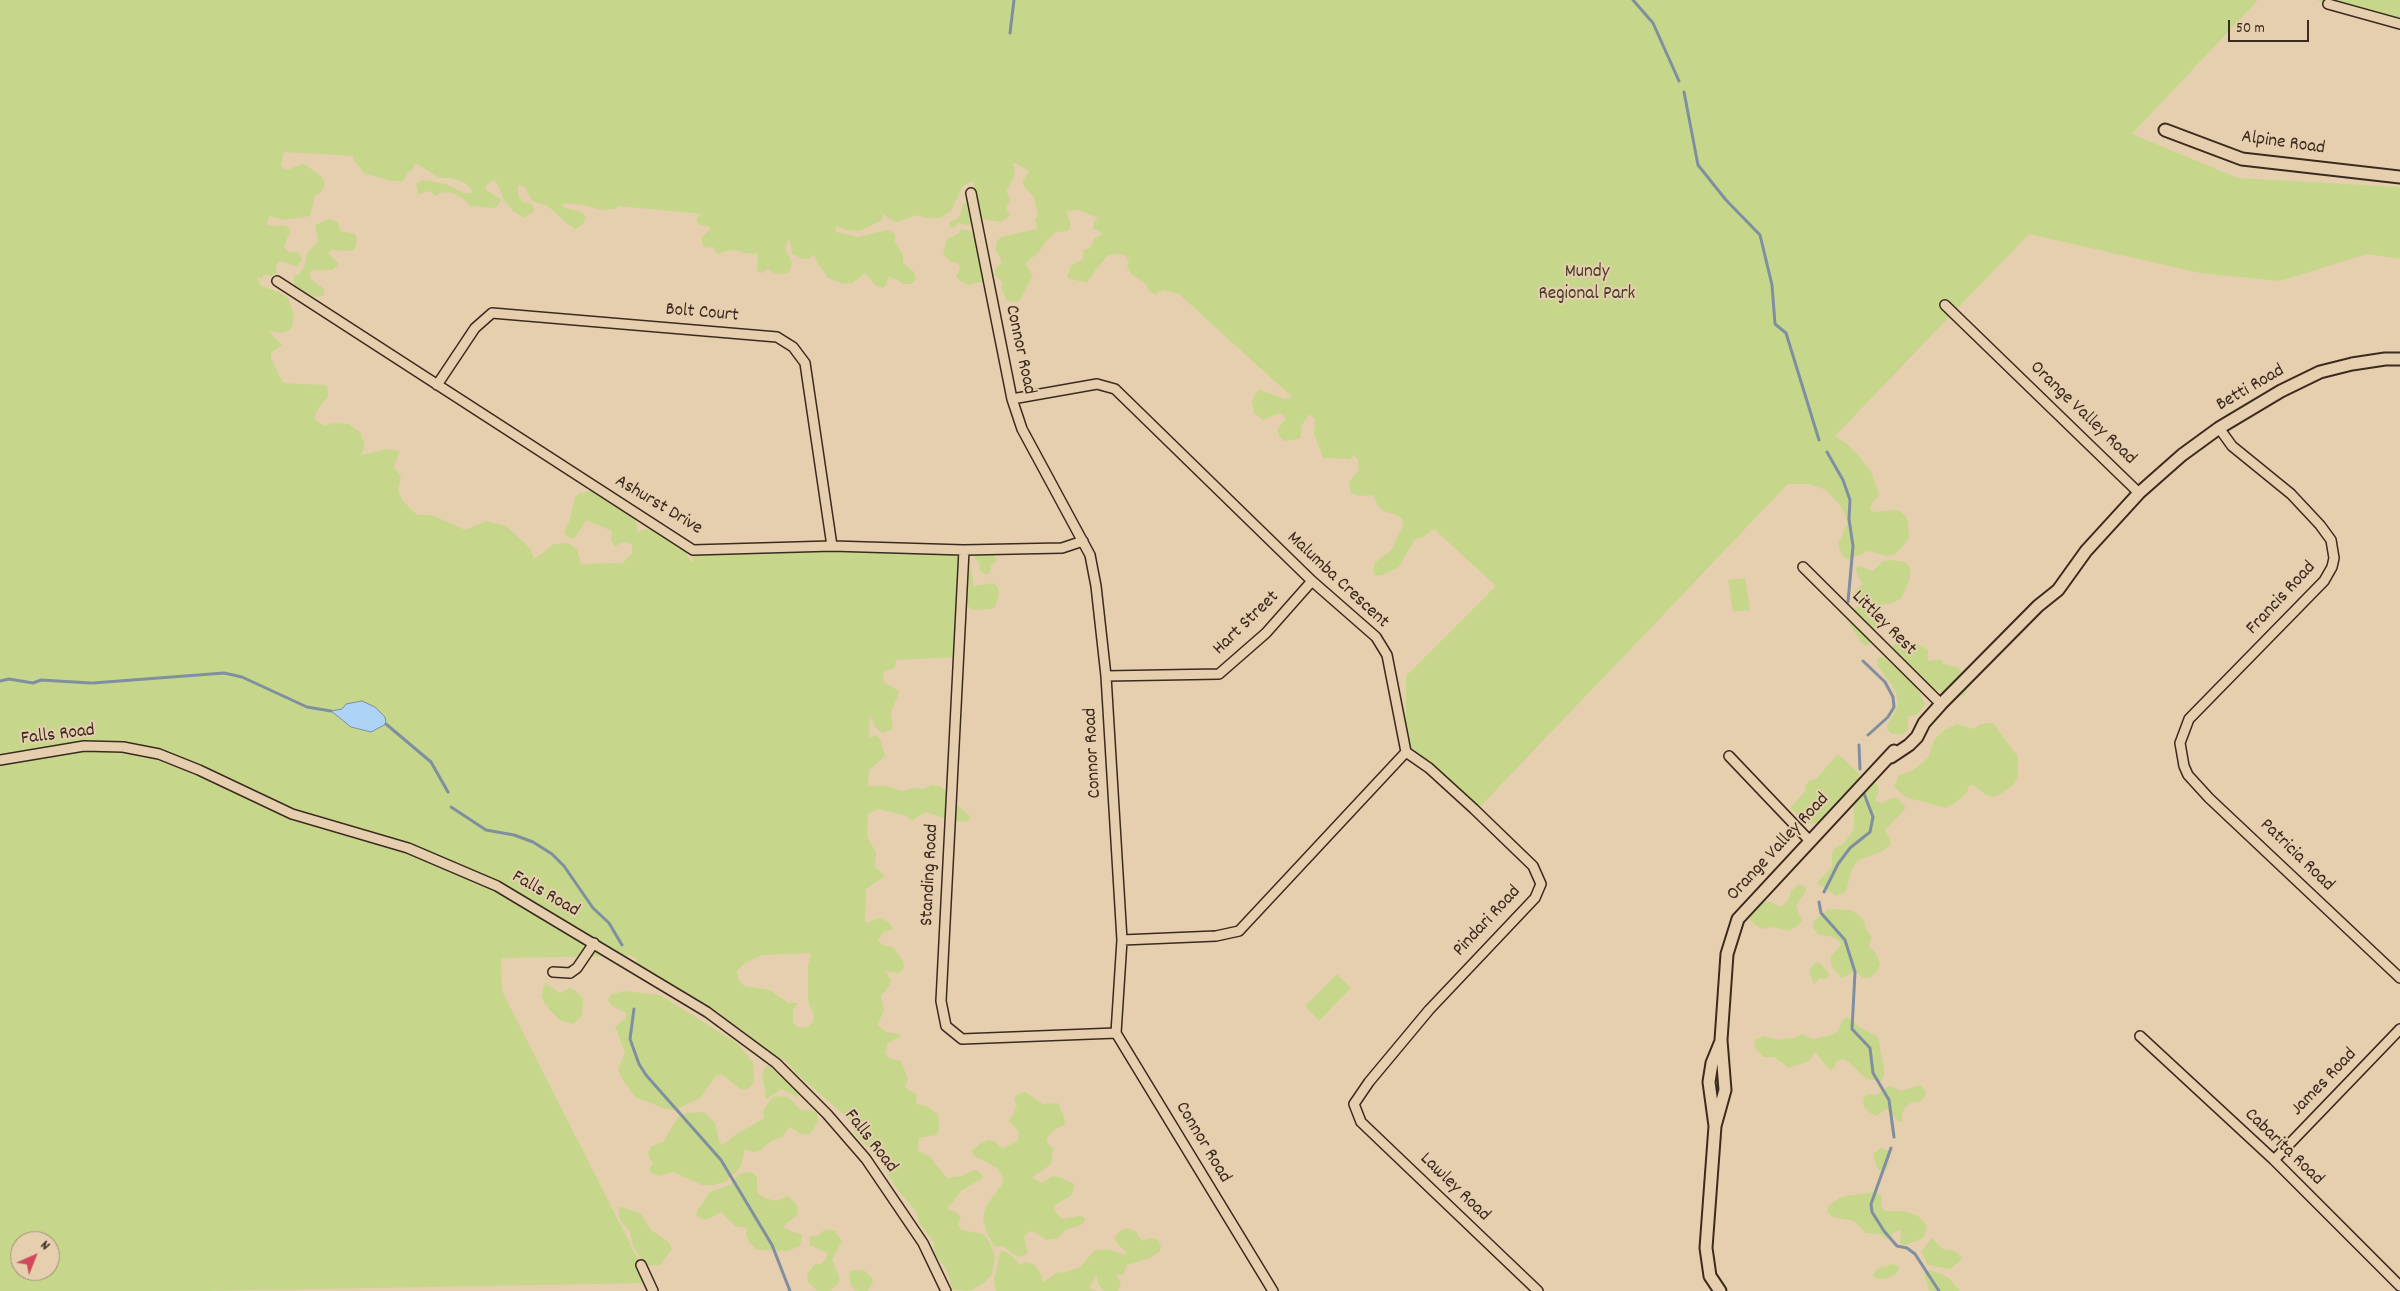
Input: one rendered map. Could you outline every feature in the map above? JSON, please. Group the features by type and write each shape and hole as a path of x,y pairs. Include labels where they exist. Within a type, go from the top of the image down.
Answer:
{"street":[{"path":"2328,4 2400,24"},
{"name":"Alpine Road","path":"2165,130 2242,159 2400,177"},
{"name":"Connor Road","path":"971,193 1012,399 1022,429 1090,555 1096,586 1106,676 1122,940 1116,1033 1273,1291"},
{"name":"Ashurst Drive","path":"277,282 693,550 832,546 964,550 1062,548 1083,541"},
{"name":"Orange Valley Road","path":"1720,1291 1710,1276 1706,1248 1715,1126 1725,1090 1721,1040 1727,954 1738,919 1810,840 1891,757 1896,748 1909,736 1916,723 1938,707 2038,606 2067,566 2086,551 2139,493 1945,305"},
{"name":"Bolt Court","path":"437,385 475,328 492,313 777,337 793,347 805,364 832,546"},
{"name":"Betti Road","path":"2139,493 2182,455 2219,428 2281,391 2320,372 2352,364 2385,359 2400,359"},
{"name":"Malumba Crescent","path":"1012,399 1097,384 1114,389 1312,581 1376,637 1387,656 1406,752"},
{"name":"Francis Road","path":"2181,751 2182,734 2189,719 2324,581 2332,567 2334,558 2331,540 2320,525 2291,494 2232,446 2219,428"},
{"name":"Standing Road","path":"964,550 941,1001 946,1026 962,1039 1116,1033"},
{"name":"Littley Rest","path":"1803,567 1938,707"},
{"name":"Hart Street","path":"1106,676 1219,674 1266,633 1312,581"},
{"name":"Falls Road","path":"0,760 84,746 122,747 159,754 199,770 297,816 401,846 457,867 497,886 707,1012 776,1064 820,1107 866,1159 923,1244 946,1291"},
{"name":"Patricia Road","path":"2181,751 2184,766 2197,786 2400,978"},
{"path":"1122,940 1216,936 1239,931 1406,752"},
{"name":"Pindari Road","path":"1354,1104 1369,1082 1429,1010 1535,898 1541,884 1533,866 1429,768 1406,752"},
{"path":"1729,756 1810,840"},
{"path":"553,972 570,973 577,968 594,943"},
{"name":"James Road","path":"2274,1160 2400,1030"},
{"name":"Cabarita Road","path":"2140,1036 2274,1160 2400,1286"},
{"name":"Orange Valley Road","path":"1715,1126 1709,1082 1712,1063 1721,1040"},
{"name":"Lawley Road","path":"1354,1104 1361,1122 1538,1291"},
{"path":"641,1265 653,1291"}],"green space":[{"name":"Mundy Regional Park","path":"0,0 2258,0 2132,134 2238,178 2400,187 2400,259 2367,254 2280,281 2200,273 2029,234 1835,436 1851,447 1871,471 1879,495 1872,503 1870,509 1873,512 1898,510 1905,515 1908,521 1909,538 1905,544 1894,555 1885,556 1869,551 1848,559 1843,557 1838,545 1847,524 1846,516 1839,504 1826,490 1809,484 1788,484 1476,811 1406,752 1406,676 1496,586 1434,529 1422,538 1415,539 1399,567 1383,575 1375,576 1373,570 1375,563 1392,549 1402,527 1403,520 1397,515 1383,511 1373,495 1359,496 1351,493 1349,482 1359,469 1358,459 1353,455 1350,459 1323,458 1314,433 1315,419 1309,414 1302,425 1300,439 1284,441 1279,436 1277,430 1286,418 1279,413 1263,420 1254,413 1252,401 1260,390 1285,399 1292,397 1179,294 1164,290 1156,295 1149,291 1145,283 1131,274 1127,267 1129,261 1126,256 1118,254 1108,255 1087,283 1068,278 1067,276 1072,265 1083,259 1083,250 1090,248 1094,239 1103,234 1093,228 1094,221 1098,219 1096,217 1079,210 1066,211 1071,224 1068,231 1056,232 1047,240 1037,255 1031,258 1026,264 1033,275 1020,300 1016,302 1007,301 1001,288 1003,283 994,274 996,268 1002,262 995,249 997,241 1001,237 1037,229 1035,218 1038,217 1034,197 1022,182 1029,171 1015,163 1012,164 1015,169 1014,177 1006,191 1010,199 1006,208 1010,215 1001,222 983,219 979,212 979,205 968,199 975,191 973,181 963,186 951,211 940,218 925,218 918,215 897,222 891,220 879,210 883,215 882,220 860,231 847,230 835,226 836,232 858,237 888,230 895,234 895,242 903,255 903,262 914,272 916,279 911,284 904,284 889,276 883,288 875,285 865,273 852,283 843,284 828,278 814,255 809,259 803,259 792,254 790,240 787,241 785,248 792,263 789,273 776,274 768,269 762,273 757,272 758,254 743,253 737,250 724,251 719,254 715,252 714,247 706,248 703,245 701,238 710,229 709,226 699,225 696,218 703,214 618,206 616,209 602,210 584,205 564,203 562,206 565,208 579,211 586,216 583,224 576,229 566,223 548,206 532,201 525,187 518,185 518,195 523,202 532,204 534,211 524,218 513,211 504,200 494,180 486,185 486,190 501,199 498,206 494,208 470,206 462,198 450,192 440,193 437,196 429,191 420,194 419,197 416,184 422,180 446,184 464,193 471,193 472,190 465,183 452,178 439,178 419,165 414,164 413,170 408,172 403,181 391,181 364,173 353,159 353,156 284,152 281,165 284,169 287,170 302,164 306,165 322,177 325,184 321,192 315,196 310,216 284,220 269,216 267,225 286,226 289,229 290,232 284,246 285,249 290,252 298,252 302,259 297,267 280,261 276,264 277,273 270,276 266,274 261,278 257,277 261,286 279,292 288,298 294,315 292,327 288,331 283,333 269,331 282,345 271,353 271,358 283,383 325,385 328,389 328,396 316,412 315,420 325,426 332,423 348,424 360,432 365,445 361,455 388,449 400,451 394,467 401,477 398,489 402,500 417,515 432,515 465,530 487,521 506,526 530,548 534,559 554,544 568,543 577,549 581,564 622,563 632,554 632,544 624,542 615,546 611,541 612,531 586,520 574,539 566,536 564,532 570,519 575,497 580,493 591,491 622,506 628,502 632,504 636,513 637,532 645,529 654,530 662,525 674,531 691,562 693,561 693,550 964,550 958,657 896,660 895,667 884,672 883,679 885,683 899,692 891,713 893,726 891,730 882,733 875,727 870,716 869,738 875,735 880,739 885,756 869,770 868,786 885,786 903,791 913,788 924,789 931,785 940,786 970,816 966,822 953,821 926,812 912,820 904,815 878,809 868,814 867,837 876,852 875,867 885,876 866,889 865,923 880,918 891,924 893,929 884,932 878,941 882,945 893,947 903,961 904,968 899,973 885,971 891,980 890,985 881,996 884,1011 877,1025 886,1032 900,1034 901,1036 887,1044 885,1053 889,1058 901,1061 908,1079 905,1087 917,1095 916,1104 927,1106 937,1114 939,1119 939,1131 936,1135 919,1138 918,1151 929,1156 947,1178 962,1176 976,1170 981,1174 983,1178 962,1190 947,1209 956,1212 961,1217 958,1225 962,1230 983,1234 989,1241 995,1256 992,1275 984,1283 969,1291 953,1290 946,1268 935,1255 934,1243 919,1223 916,1211 897,1189 876,1155 857,1137 849,1119 796,1073 787,1062 763,1047 739,1027 727,1022 720,1013 696,999 678,992 645,971 636,964 637,959 631,956 501,958 502,991 650,1283 209,1291 0,1291","holes":["811,953 808,966 808,1000 814,1016 813,1022 806,1028 798,1027 793,1023 793,1010 798,1003 788,1003 770,990 745,986 738,979 737,971 745,963 762,955"]},
{"path":"2316,0 2400,0 2400,24 2328,4"},
{"path":"969,203 968,213 973,217 973,224 965,225 958,223 954,228 950,227 949,222 955,220 960,215 963,204"},
{"path":"329,219 338,222 340,231 355,234 357,238 356,246 354,250 331,250 328,253 339,263 333,270 314,270 310,272 310,278 324,289 324,295 317,297 302,294 294,284 294,276 299,274 304,267 308,252 318,242 315,225"},
{"path":"961,229 970,231 974,235 982,261 980,268 988,273 987,281 983,283 969,285 959,280 956,276 960,269 959,264 950,261 943,254 947,239 958,234"},
{"path":"977,552 992,554 997,560 991,566 990,573 986,575 979,570 980,565 974,557"},
{"path":"1883,561 1905,562 1910,568 1910,579 1901,599 1889,604 1878,605 1867,616 1876,623 1877,636 1873,642 1866,646 1861,642 1849,624 1848,615 1859,606 1859,602 1853,594 1863,584 1855,568 1859,566 1873,571"},
{"path":"971,568 974,586 993,583 997,586 999,591 996,606 991,609 972,610 966,604 966,569"},
{"path":"1745,578 1750,610 1733,612 1728,580"},
{"path":"1915,642 1928,650 1928,661 1941,659 1943,664 1958,667 1967,683 1968,688 1964,696 1951,698 1941,691 1929,688 1892,648 1893,645 1898,643"},
{"path":"1883,657 1914,682 1925,704 1918,714 1908,717 1908,730 1903,734 1891,734 1887,729 1887,725 1898,703 1896,693 1890,682 1877,665 1877,658"},
{"path":"1993,723 2018,757 2018,776 2013,785 2002,793 1993,797 1986,795 1973,785 1969,786 1968,791 1959,800 1946,808 1905,797 1894,786 1899,775 1912,771 1928,758 1934,740 1944,730 1957,724 1973,729 1980,724"},
{"path":"1838,754 1860,775 1856,781 1857,785 1819,823 1807,824 1790,808 1806,790 1805,787 1809,781 1817,778"},
{"path":"1872,781 1878,786 1879,791 1875,801 1882,803 1891,798 1898,798 1906,808 1885,830 1891,842 1889,846 1881,852 1858,860 1852,869 1846,891 1836,896 1817,883 1832,867 1834,849 1844,843 1854,829 1854,801"},
{"path":"1799,884 1806,887 1806,891 1796,906 1802,921 1798,926 1788,931 1773,927 1762,929 1750,919 1753,908 1762,901 1781,907 1789,899 1791,891"},
{"path":"1828,909 1852,910 1865,923 1865,927 1872,938 1869,946 1877,955 1880,964 1877,971 1870,978 1863,978 1858,973 1851,973 1842,978 1832,967 1830,957 1841,945 1840,942 1834,937 1819,935 1813,928 1813,922"},
{"path":"1816,962 1821,964 1830,975 1825,979 1819,978 1814,985 1809,970"},
{"path":"1337,974 1351,988 1319,1021 1305,1006"},
{"path":"545,983 560,993 570,988 575,990 583,999 582,1016 573,1024 561,1021 547,1007 541,996"},
{"path":"624,991 660,995 737,1043 753,1062 754,1082 748,1089 742,1090 721,1074 715,1077 700,1098 675,1110 666,1109 635,1097 618,1070 625,1052 615,1027 625,1019 626,1013 612,1006 608,1000 610,995"},
{"path":"1847,1017 1861,1028 1878,1037 1884,1069 1884,1076 1881,1081 1866,1079 1849,1062 1843,1059 1837,1061 1833,1069 1830,1070 1815,1052 1809,1061 1789,1068 1774,1057 1763,1057 1754,1046 1756,1039 1764,1036 1780,1040 1791,1039 1803,1034 1812,1039 1832,1035 1838,1031 1842,1021"},
{"path":"769,1066 783,1079 793,1083 799,1094 797,1097 781,1089 767,1099 765,1098 766,1094 762,1076 765,1067"},
{"path":"1920,1085 1926,1091 1926,1095 1920,1102 1912,1102 1905,1107 1902,1115 1903,1122 1898,1121 1887,1109 1876,1116 1867,1111 1863,1104 1864,1098 1868,1094 1876,1095 1890,1086 1901,1091"},
{"path":"1025,1092 1043,1104 1058,1103 1065,1120 1064,1125 1054,1130 1047,1138 1047,1142 1053,1149 1051,1164 1032,1178 1042,1183 1053,1176 1073,1183 1075,1185 1072,1195 1055,1205 1054,1211 1063,1219 1080,1216 1085,1218 1083,1224 1066,1230 1058,1238 1046,1240 1036,1233 1029,1231 1024,1237 1028,1253 1021,1257 1013,1254 1003,1246 995,1247 988,1235 983,1220 984,1213 986,1206 1002,1184 1003,1178 997,1168 974,1156 972,1151 988,1140 994,1141 1002,1148 1017,1142 1018,1131 1009,1121 1017,1107 1014,1098 1018,1094"},
{"path":"774,1096 788,1097 802,1111 809,1109 817,1113 818,1121 810,1134 802,1134 790,1127 782,1137 771,1141 761,1150 754,1152 745,1149 741,1166 737,1171 725,1182 714,1185 702,1185 673,1172 659,1176 652,1173 649,1169 653,1163 648,1152 652,1146 663,1142 678,1117 686,1113 704,1112 715,1123 720,1145 764,1118 763,1110"},
{"path":"1881,1148 1888,1150 1890,1154 1887,1170 1879,1170 1877,1168 1873,1154"},
{"path":"753,1173 757,1177 757,1193 765,1198 776,1201 788,1196 797,1205 798,1215 785,1224 784,1228 802,1235 800,1246 788,1251 757,1250 749,1242 746,1235 747,1228 735,1226 721,1212 708,1219 696,1216 697,1211 710,1192 730,1185 739,1174"},
{"path":"1873,1192 1878,1193 1882,1197 1881,1207 1885,1211 1904,1211 1918,1216 1925,1223 1927,1229 1923,1238 1906,1245 1900,1244 1901,1230 1894,1232 1889,1239 1886,1239 1880,1234 1866,1233 1854,1221 1833,1217 1827,1212 1829,1205 1841,1197"},
{"path":"622,1207 641,1214 651,1230 669,1242 672,1249 660,1265 649,1266 639,1256 633,1246 630,1232 620,1220 618,1208"},
{"path":"1128,1228 1136,1232 1142,1241 1149,1238 1155,1239 1159,1241 1161,1247 1160,1251 1150,1258 1127,1265 1123,1275 1116,1275 1121,1282 1118,1291 1104,1291 1098,1284 1097,1275 1089,1288 1098,1291 996,1291 994,1280 1001,1250 1011,1255 1020,1265 1025,1262 1034,1264 1042,1276 1043,1283 1057,1272 1063,1273 1080,1267 1094,1251 1108,1249 1125,1255 1127,1252 1120,1247 1115,1240 1115,1236 1120,1231"},
{"path":"825,1229 835,1231 842,1241 832,1260 839,1276 839,1282 831,1291 816,1290 808,1282 807,1274 815,1264 821,1264 827,1257 827,1253 810,1245 809,1241 810,1236 819,1235"},
{"path":"1932,1238 1944,1250 1952,1250 1958,1253 1962,1259 1950,1269 1928,1265 1921,1252"},
{"path":"1890,1263 1900,1267 1897,1273 1886,1279 1875,1278 1873,1275 1876,1270 1883,1266 1886,1268"},
{"path":"853,1270 864,1270 872,1278 873,1283 868,1291 857,1291 851,1286 849,1273"},
{"path":"1931,1270 1948,1277 1960,1291 1929,1291 1924,1272"}],"water":[{"path":"362,701 375,707 385,717 386,724 371,732 351,727 331,711 342,709 346,704"}],"waterway":[{"path":"1010,33 1014,0"},
{"path":"1633,0 1653,23 1679,81"},
{"path":"1684,92 1698,165 1726,200 1760,235 1772,285 1775,324 1786,333 1819,440"},
{"path":"1827,452 1843,480 1850,500 1849,519 1853,546 1848,602"},
{"path":"1863,661 1885,682 1893,697 1894,707 1888,717 1868,735"},
{"path":"93,683 224,673 242,677 307,707 331,711"},
{"path":"0,681 9,679 33,683 41,680 91,683"},
{"path":"386,724 431,762 448,792"},
{"path":"1859,745 1860,769"},
{"path":"1824,892 1838,864 1850,848 1870,832 1873,817 1863,791"},
{"path":"451,807 486,830 514,835 533,842 552,854 564,866 593,908 609,923 622,945"},
{"path":"1819,902 1821,913 1845,940 1855,972 1852,1029 1870,1048 1873,1073 1889,1100 1894,1137"},
{"path":"634,1009 630,1039 639,1064 646,1075 721,1160 772,1245 790,1291"},
{"path":"1891,1148 1871,1204 1872,1212 1884,1231 1897,1246 1907,1248 1915,1254 1939,1291"}]}
